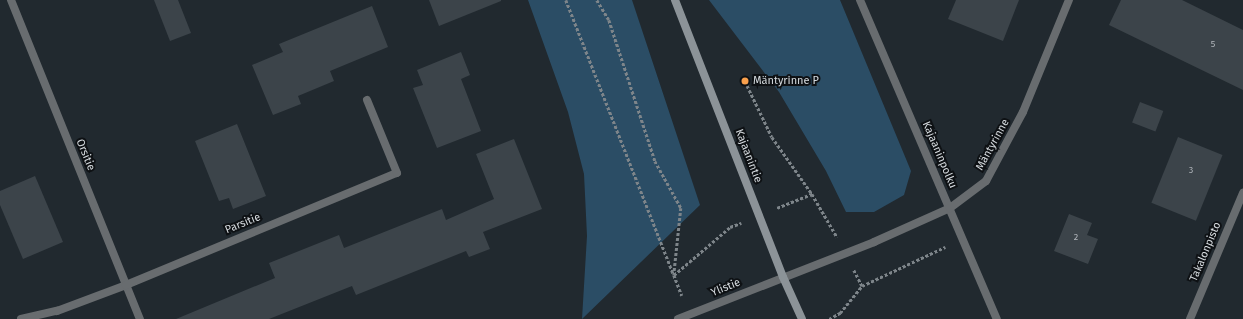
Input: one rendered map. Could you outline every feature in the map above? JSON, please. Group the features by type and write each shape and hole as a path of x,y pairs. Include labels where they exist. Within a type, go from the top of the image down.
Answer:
{"main road":[{"name":"Kajaanintie","path":"675,0 783,277 802,319"}],"street":[{"name":"Orsitie","path":"11,0 140,319"},
{"name":"Kajaaninpolku","path":"860,0 997,319"},
{"name":"Mäntyrinne","path":"783,277 846,253 950,208 986,181 1023,112 1069,0"},
{"name":"Parsitie","path":"22,319 57,311 126,285 397,173 367,100"},
{"name":"Takalonpisto","path":"1190,319 1243,193"},
{"name":"Ylistie","path":"678,319 783,277"}],"path":[{"path":"566,0 674,275"},
{"path":"597,0 609,20 655,161 681,208 674,275"},
{"path":"745,81 772,137 812,194 846,253 862,286"},
{"path":"674,275 730,227 812,194"},
{"path":"829,319 840,313 862,286 963,238"}],"shaded area":[{"path":"528,0 632,0 700,205 582,319 587,236 584,174 568,112"},
{"path":"709,0 840,0 911,171 904,195 874,212 846,212 826,171 779,92"}],"building":[{"path":"154,0 178,0 191,33 170,41"},
{"path":"429,0 501,0 501,1 439,26"},
{"path":"956,0 1019,0 1003,41 948,19"},
{"path":"1121,0 1182,0 1243,30 1243,90 1109,25"},
{"path":"372,6 388,47 330,71 334,81 298,96 301,104 273,115 252,65 283,52 279,44"},
{"path":"461,52 470,75 461,79 481,131 437,148 413,88 423,85 417,70"},
{"path":"1140,102 1163,111 1155,131 1132,123"},
{"path":"237,124 266,196 233,209 229,198 219,201 195,141"},
{"path":"1178,137 1223,155 1196,221 1151,203"},
{"path":"514,139 542,209 483,232 490,249 469,257 466,251 356,295 352,286 269,319 176,319 275,278 269,263 339,235 344,248 442,209 446,220 494,199 476,154"},
{"path":"35,176 63,242 23,259 0,205 0,191"},
{"path":"1069,214 1092,223 1087,235 1098,239 1088,264 1054,251"}],"place":[{"name":"Mäntyrinne P","path":"745,81"}]}
